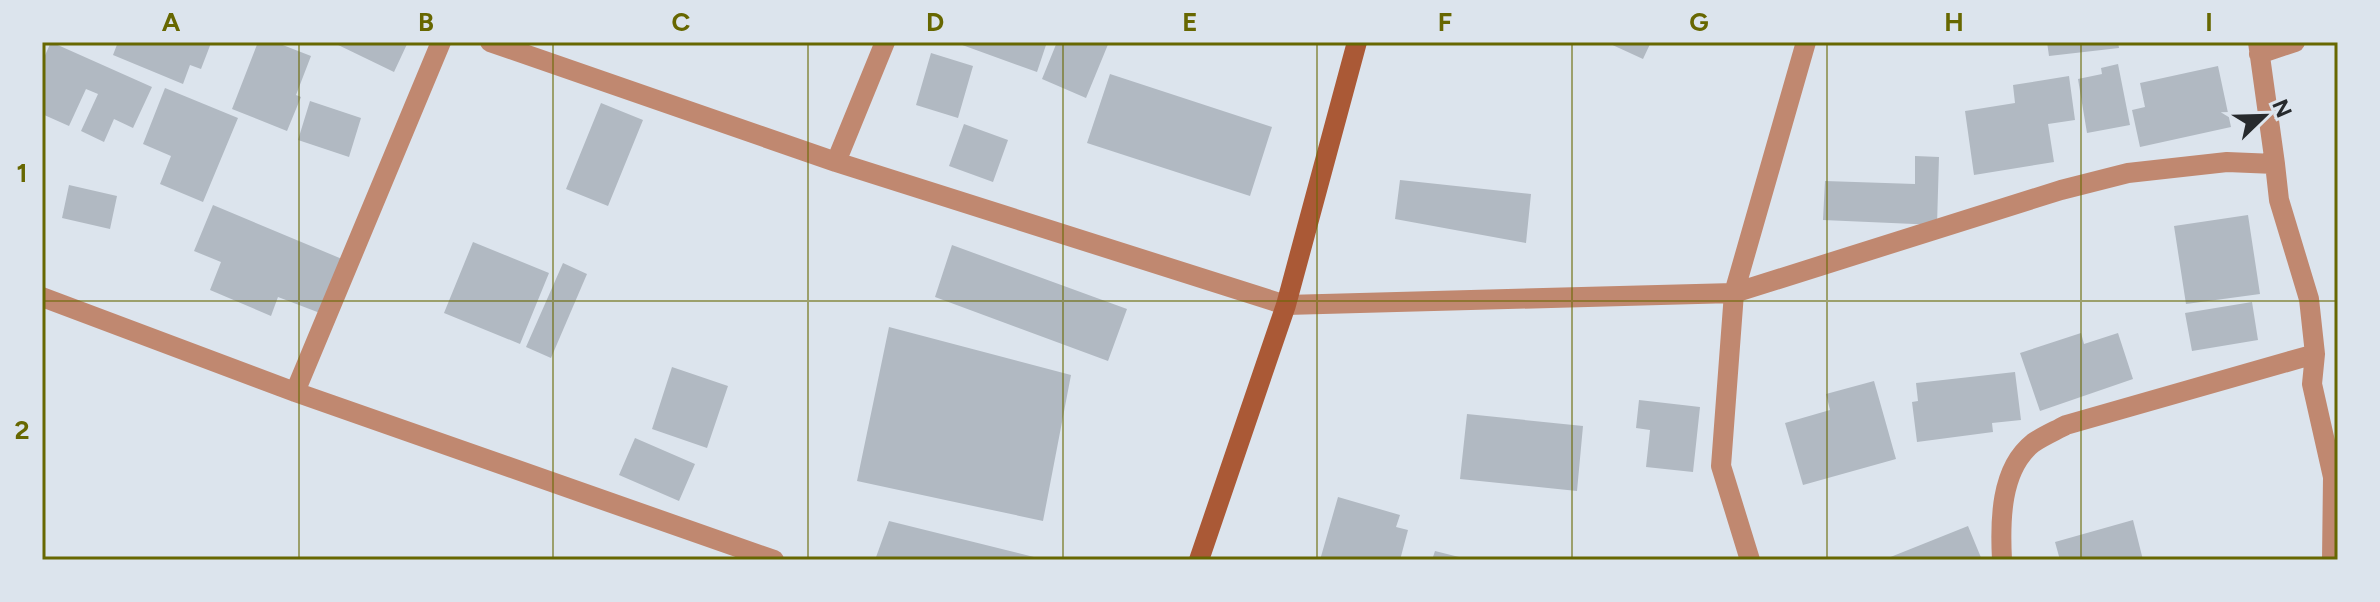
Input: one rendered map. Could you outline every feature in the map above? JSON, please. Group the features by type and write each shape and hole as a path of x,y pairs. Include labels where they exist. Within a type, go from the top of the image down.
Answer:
{"street":[{"path":"295,392 441,42"},
{"path":"490,42 836,162 1286,305 1734,293 2061,190 2128,173 2227,162 2275,164"},
{"path":"836,162 885,42"},
{"path":"1199,560 1286,305 1357,42"},
{"path":"1750,560 1721,466 1734,293 1806,42"},
{"path":"2295,42 2258,48 2279,200 2309,299 2315,354 2312,384 2333,477 2332,560"},
{"path":"42,297 295,392 774,560"},
{"path":"2002,560 2005,490 2019,458 2033,444 2066,425 2315,354"}],"building":[{"path":"51,42 152,87 133,128 114,119 104,142 81,131 98,94 86,89 69,126 42,114 42,62"},
{"path":"118,42 211,43 201,69 190,65 183,84 113,55"},
{"path":"258,42 275,42 311,56 296,95 301,97 287,131 232,109"},
{"path":"332,42 408,42 394,72"},
{"path":"954,42 1047,42 1037,72"},
{"path":"1057,42 1109,42 1086,98 1042,79"},
{"path":"1606,42 1651,42 1643,59"},
{"path":"2047,42 2118,42 2119,48 2049,56"},
{"path":"931,53 973,66 958,118 916,105"},
{"path":"2118,64 2130,125 2087,133 2078,79 2102,74 2101,68"},
{"path":"2218,66 2231,127 2140,147 2132,110 2145,107 2140,83"},
{"path":"1110,74 1272,127 1250,196 1087,143"},
{"path":"2069,76 2075,120 2048,124 2054,162 1974,175 1965,111 2015,103 2013,85"},
{"path":"165,88 238,118 203,202 160,184 171,156 143,144"},
{"path":"310,101 361,118 349,157 298,140"},
{"path":"601,103 643,120 608,206 566,189"},
{"path":"964,124 1008,140 993,182 949,166"},
{"path":"1915,156 1939,157 1937,225 1823,220 1825,181 1915,184"},
{"path":"1400,180 1531,194 1526,243 1395,219"},
{"path":"69,185 117,196 110,229 62,218"},
{"path":"213,205 342,259 320,313 278,297 271,316 210,290 221,262 194,251"},
{"path":"2248,215 2260,294 2186,304 2174,226"},
{"path":"473,242 549,273 520,344 444,313"},
{"path":"952,245 1127,309 1108,361 935,297"},
{"path":"563,263 587,274 551,358 526,347"},
{"path":"2252,302 2258,340 2192,351 2185,313"},
{"path":"889,327 1071,375 1043,521 857,481"},
{"path":"2081,333 2084,344 2118,333 2133,379 2040,411 2020,353"},
{"path":"672,367 728,386 707,448 652,429"},
{"path":"2015,372 2021,420 1992,423 1993,432 1917,442 1912,402 1918,401 1916,383"},
{"path":"1874,381 1896,459 1803,485 1785,423 1830,410 1826,394"},
{"path":"1639,400 1700,407 1693,472 1646,467 1650,430 1636,428"},
{"path":"1467,414 1583,426 1577,491 1460,479"},
{"path":"635,438 695,464 679,501 619,475"},
{"path":"1338,497 1400,515 1396,527 1408,530 1400,560 1320,560"},
{"path":"2133,520 2143,560 2060,560 2055,542"},
{"path":"889,521 1042,559 1042,560 875,560"},
{"path":"1968,526 1982,560 1883,560"},
{"path":"1435,551 1467,559 1432,560"}]}
